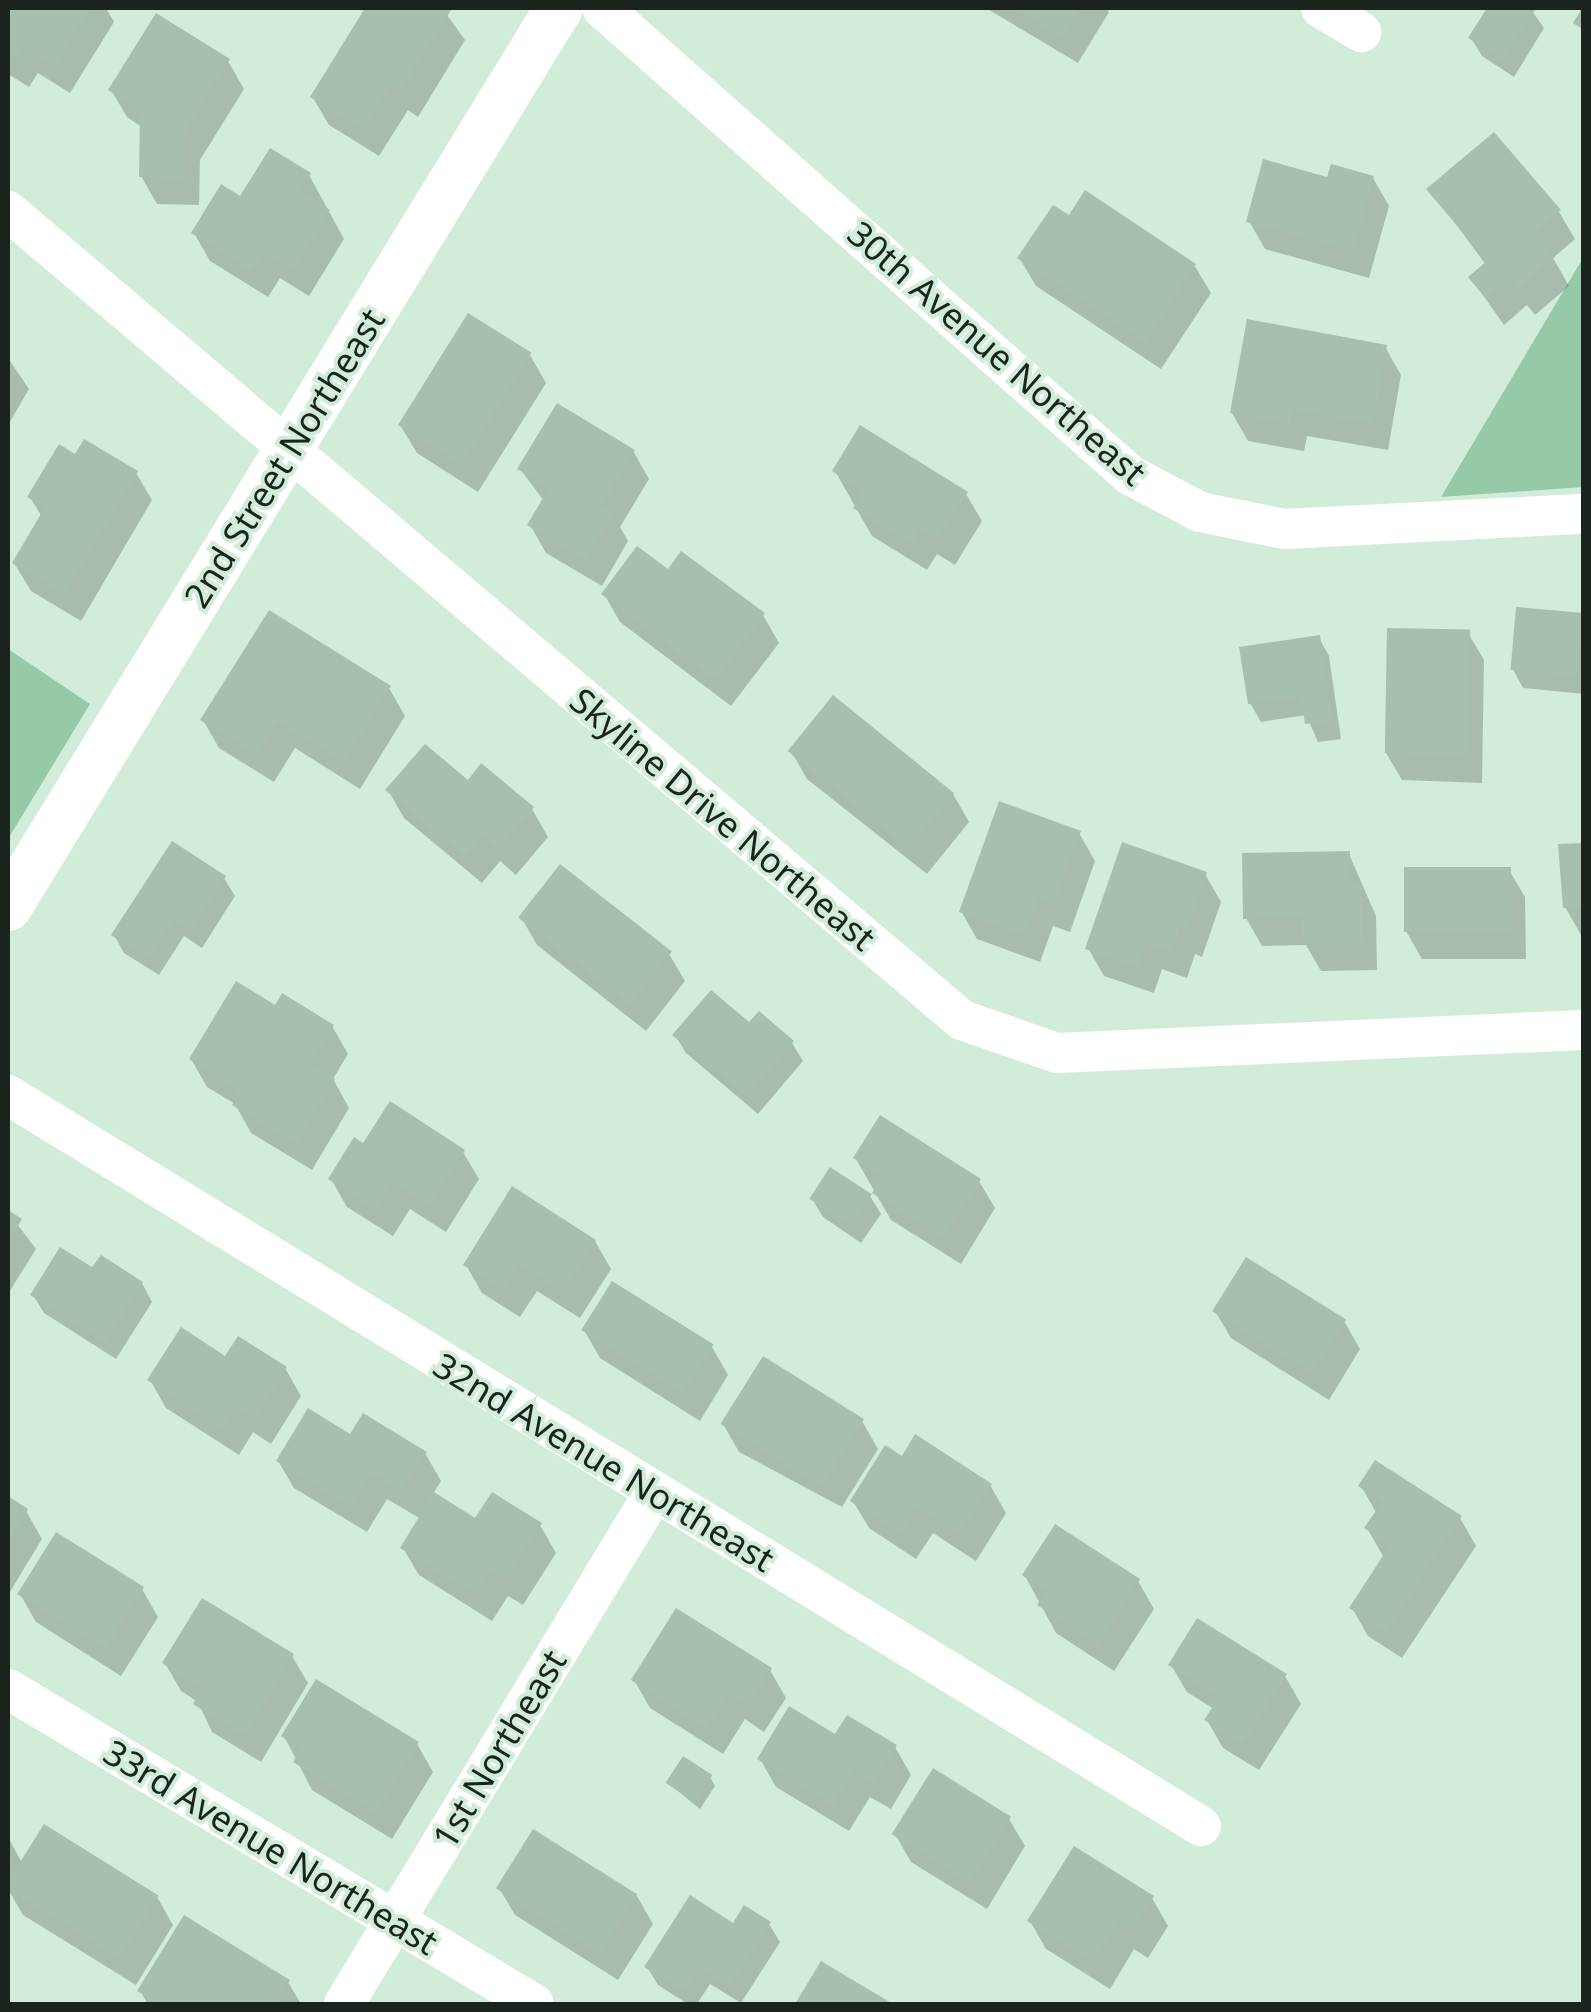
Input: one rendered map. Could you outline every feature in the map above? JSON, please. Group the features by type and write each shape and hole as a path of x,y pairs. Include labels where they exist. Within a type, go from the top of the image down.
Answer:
{"street":[{"name":"2nd Street Northeast","path":"8,907 559,8"},
{"name":"30th Avenue Northeast","path":"602,8 1130,475 1200,512 1284,529 1584,514"},
{"path":"1321,8 1362,32"},
{"name":"Skyline Drive Northeast","path":"8,211 287,453 962,1020 1057,1053 1584,1030"},
{"name":"32nd Avenue Northeast","path":"8,1095 1201,1826"},
{"name":"1st Northeast","path":"344,2004 654,1493"},
{"name":"33rd Avenue Northeast","path":"8,1690 534,2004"}],"green space":[{"path":"1583,258 1583,487 1441,497"},
{"path":"8,649 90,704 8,839"}],"building":[{"path":"8,8 91,8 54,66 22,46 12,61 8,58"},
{"path":"365,8 451,10 401,90 391,84 363,130 310,97"},
{"path":"1013,8 1080,8 1062,37"},
{"path":"1487,8 1536,8 1503,60 1468,38"},
{"path":"1584,8 1584,30 1573,23"},
{"path":"156,13 230,59 185,131 184,178 139,177 140,110 108,90"},
{"path":"1494,132 1561,210 1534,233 1555,257 1518,289 1510,279 1486,299 1468,277 1487,261 1426,189"},
{"path":"270,148 311,173 300,191 330,210 293,270 264,252 251,271 191,233 221,184 240,196"},
{"path":"1263,159 1327,177 1331,164 1374,176 1353,251 1246,222"},
{"path":"1085,190 1196,264 1145,342 1017,258 1053,205 1069,215"},
{"path":"468,313 532,353 462,465 398,425"},
{"path":"1247,319 1387,345 1373,424 1292,409 1289,424 1230,413"},
{"path":"557,403 635,450 602,505 614,512 585,560 527,525 549,488 517,469"},
{"path":"860,425 968,492 938,539 921,528 911,544 853,508 864,491 832,471"},
{"path":"84,439 138,471 65,594 12,563 45,507 27,497 59,444 75,454"},
{"path":"637,546 668,569 681,551 765,613 715,680 601,594"},
{"path":"1516,607 1584,613 1578,676 1511,670"},
{"path":"269,610 391,686 343,762 278,722 257,755 200,720"},
{"path":"1387,628 1470,629 1468,754 1385,753"},
{"path":"1320,635 1332,721 1305,724 1301,697 1248,704 1239,647"},
{"path":"833,695 954,793 909,849 788,751"},
{"path":"425,744 468,780 481,763 534,807 499,849 483,835 465,857 385,790"},
{"path":"999,801 1081,831 1054,905 1037,899 1024,935 959,912"},
{"path":"172,841 226,876 191,931 173,919 148,958 111,935"},
{"path":"1122,842 1207,872 1187,930 1180,928 1171,952 1146,943 1138,967 1085,949"},
{"path":"1584,843 1584,907 1563,908 1558,844"},
{"path":"1350,851 1351,886 1361,886 1363,943 1303,944 1302,918 1243,919 1242,853"},
{"path":"560,864 672,951 630,1005 518,918"},
{"path":"1404,867 1511,867 1511,932 1404,932"},
{"path":"236,981 275,1005 282,993 334,1025 311,1063 335,1079 296,1144 232,1105 240,1091 189,1059"},
{"path":"711,990 749,1022 759,1011 794,1041 747,1097 672,1035"},
{"path":"390,1101 465,1150 429,1206 394,1183 376,1210 328,1179 354,1137 363,1143"},
{"path":"880,1115 981,1179 944,1238 872,1193 882,1177 853,1158"},
{"path":"830,1167 872,1194 851,1226 809,1199"},
{"path":"512,1186 596,1240 563,1292 520,1265 504,1291 463,1265"},
{"path":"8,1210 22,1219 8,1242"},
{"path":"60,1247 92,1267 101,1255 143,1282 105,1342 30,1295"},
{"path":"1246,1257 1346,1320 1312,1374 1212,1311"},
{"path":"612,1281 714,1345 683,1394 581,1330"},
{"path":"181,1327 225,1356 238,1336 287,1367 255,1418 237,1406 222,1429 147,1380"},
{"path":"763,1356 864,1419 822,1487 721,1424"},
{"path":"308,1408 350,1434 363,1413 427,1452 402,1491 371,1473 351,1506 276,1461"},
{"path":"915,1434 992,1484 959,1534 917,1507 900,1533 850,1501 885,1445 902,1456"},
{"path":"1375,1460 1462,1516 1386,1632 1349,1608 1390,1545 1364,1528 1382,1502 1358,1486"},
{"path":"434,1492 475,1518 492,1492 542,1523 507,1579 492,1570 476,1595 400,1548"},
{"path":"8,1496 28,1509 8,1542"},
{"path":"1055,1524 1140,1579 1098,1645 1037,1605 1046,1591 1022,1575"},
{"path":"56,1532 144,1587 106,1649 17,1594"},
{"path":"202,1598 294,1654 244,1736 193,1704 203,1688 162,1663"},
{"path":"676,1608 772,1668 748,1705 729,1693 706,1728 631,1680"},
{"path":"1197,1618 1287,1674 1243,1744 1204,1720 1219,1697 1168,1665"},
{"path":"316,1679 419,1742 376,1813 293,1762 301,1749 281,1736"},
{"path":"789,1706 835,1734 847,1715 897,1745 874,1783 854,1771 833,1805 757,1759"},
{"path":"683,1756 712,1775 695,1802 666,1783"},
{"path":"933,1768 1011,1817 970,1883 892,1834"},
{"path":"44,1824 158,1896 119,1958 8,1889 8,1882"},
{"path":"533,1829 637,1894 600,1954 496,1888"},
{"path":"1074,1846 1154,1896 1131,1932 1118,1923 1093,1962 1027,1921"},
{"path":"690,1895 733,1923 744,1905 771,1922 730,1987 699,1967 684,1992 644,1967"},
{"path":"184,1915 290,1980 275,2004 159,2004 137,1991"},
{"path":"821,1961 893,2004 795,2004"}]}
